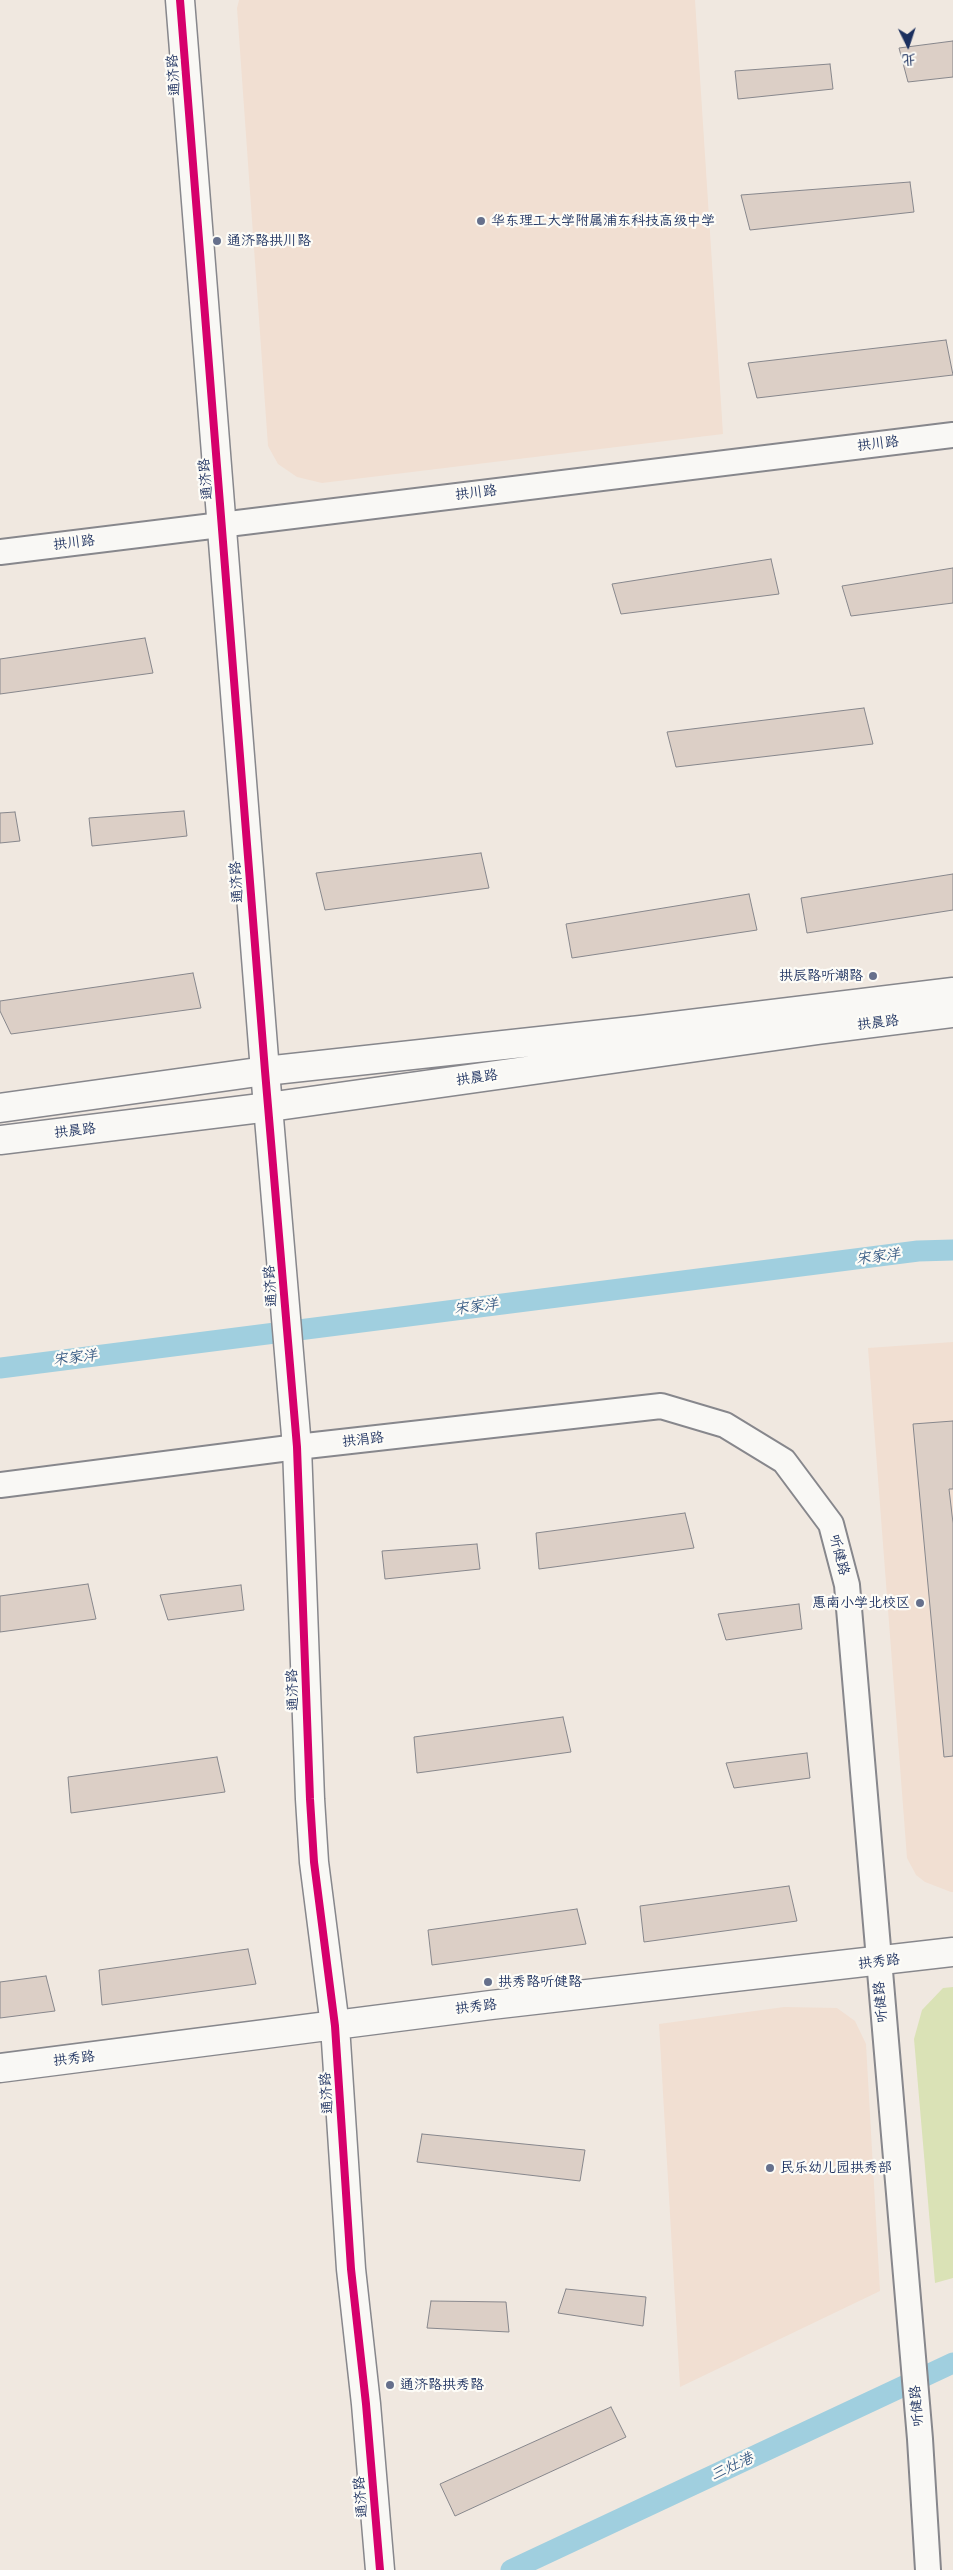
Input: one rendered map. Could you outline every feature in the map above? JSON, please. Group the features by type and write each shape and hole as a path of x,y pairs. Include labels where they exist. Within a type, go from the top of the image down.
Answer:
{"street":[{"name":"通济路","path":"180,0 265,1071 297,1447 314,1862 335,2026 350,2269 366,2404 380,2568"},
{"name":"拱川路","path":"0,552 953,435"},
{"name":"拱晨路","path":"0,1108 265,1071 641,1030 953,992"},
{"name":"拱晨路","path":"0,1140 269,1107 818,1030 953,1013"},
{"name":"拱涓路","path":"0,1485 297,1447 661,1406 725,1425"},
{"name":"听健路","path":"725,1425 784,1461 831,1524 847,1585 920,2439 928,2570"},
{"name":"拱秀路","path":"0,2068 491,2005 953,1952"}],"shaded area":[{"name":"华东理工大学附属浦东科技高级中学","path":"239,0 695,0 723,434 322,483 297,477 278,464 268,446 237,8"},
{"name":"惠南小学北校区","path":"953,1342 953,1892 951,1892 925,1882 916,1875 907,1858 868,1348"},
{"name":"民乐幼儿园拱秀部","path":"784,2007 837,2008 855,2021 866,2044 880,2291 680,2387 659,2024"}],"green space":[{"path":"953,1987 953,2278 935,2283 914,2039 922,2010 943,1988"}],"building":[{"path":"953,41 953,77 908,82 899,48"},
{"path":"830,64 833,89 738,99 735,71"},
{"path":"910,182 914,212 750,230 741,195"},
{"path":"946,340 953,375 757,398 748,363"},
{"path":"771,559 779,594 621,614 612,584"},
{"path":"953,568 953,603 851,616 842,586"},
{"path":"145,638 153,673 0,694 0,659"},
{"path":"864,708 873,744 676,767 667,732"},
{"path":"184,811 187,836 92,846 89,818"},
{"path":"15,812 20,841 0,843 0,813"},
{"path":"481,853 489,888 325,910 316,873"},
{"path":"953,874 953,910 807,933 801,898"},
{"path":"749,894 757,930 572,958 566,924"},
{"path":"193,973 201,1008 11,1034 0,1011 0,1001"},
{"path":"953,1421 953,1489 949,1489 953,1523 953,1756 944,1757 913,1424"},
{"path":"685,1513 694,1548 539,1569 536,1533"},
{"path":"477,1544 480,1569 385,1579 382,1551"},
{"path":"88,1584 96,1619 0,1632 0,1596"},
{"path":"241,1585 244,1610 168,1620 160,1595"},
{"path":"799,1604 802,1629 726,1640 718,1614"},
{"path":"563,1717 571,1752 417,1773 414,1737"},
{"path":"807,1753 810,1778 734,1788 726,1763"},
{"path":"217,1757 225,1792 71,1813 68,1777"},
{"path":"789,1886 797,1921 644,1942 640,1906"},
{"path":"577,1909 586,1944 432,1965 428,1930"},
{"path":"248,1949 256,1984 102,2005 99,1970"},
{"path":"46,1976 55,2011 0,2018 0,1982"},
{"path":"422,2134 585,2150 580,2181 417,2162"},
{"path":"566,2289 646,2297 643,2326 558,2313"},
{"path":"431,2301 506,2302 509,2332 427,2328"},
{"path":"611,2407 626,2437 455,2516 440,2484"}],"waterway":[{"name":"宋家洋","path":"0,1368 918,1251 953,1250"},
{"name":"三灶港","path":"511,2570 953,2363"}],"cycle path":[{"path":"180,0 265,1071 297,1447 314,1862 335,2026 351,2269 366,2404 380,2570"}],"place":[{"name":"华东理工大学附属浦东科技高级中学","path":"481,221"},
{"name":"通济路拱川路","path":"217,241"},
{"name":"拱辰路听潮路","path":"873,976"},
{"name":"惠南小学北校区","path":"920,1603"},
{"name":"拱秀路听健路","path":"488,1982"},
{"name":"民乐幼儿园拱秀部","path":"770,2168"},
{"name":"通济路拱秀路","path":"390,2385"}]}
